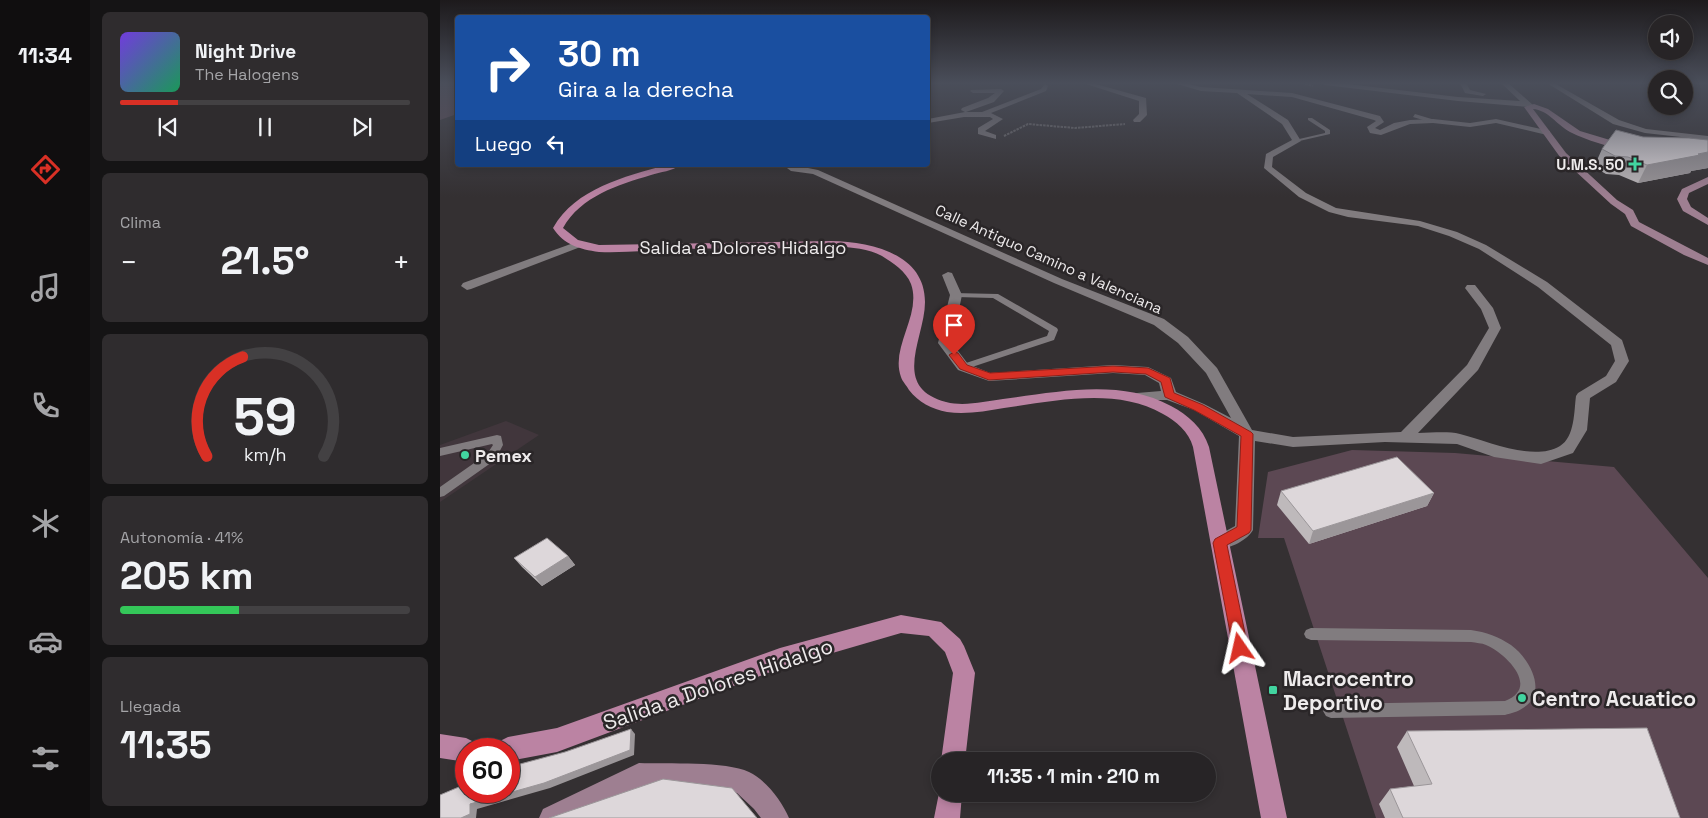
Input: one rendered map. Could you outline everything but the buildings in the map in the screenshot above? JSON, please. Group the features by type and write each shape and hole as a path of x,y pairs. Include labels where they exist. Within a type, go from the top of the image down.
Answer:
{"main road":[{"name":"Salida a Dolores Hidalgo","path":"669,167 613,186 572,207 561,219 558,228 563,236 571,242 603,249 702,245 832,245 862,247 884,253 900,262 913,274 918,288 920,304 906,360 906,374 910,386 925,398 946,407 970,408 1069,396 1106,394 1130,397 1164,406 1185,421 1198,439 1274,818"},
{"name":"Salida a Dolores Hidalgo","path":"520,747 557,740 780,658 901,624 934,628 953,646 964,673 955,752"},
{"path":"440,746 455,748"},
{"path":"947,818 949,802"}],"street":[{"path":"993,137 982,134 981,130 995,121"},
{"path":"1130,397 1169,395 1198,407 1247,434 1293,442 1404,438 1458,439 1494,451 1541,458 1567,449 1579,430 1583,396 1611,379 1622,361 1617,343 1523,270 1498,254 1424,224 1341,213 1324,206 1278,177 1268,168 1269,156 1297,141 1284,121"},
{"path":"1379,121 1371,127 1373,130 1381,133 1397,125 1430,121"},
{"path":"1434,121 1470,125 1495,121"},
{"path":"1497,121 1547,133"},
{"path":"1538,121 1563,155 1614,202 1629,212 1635,224 1708,262"},
{"path":"1561,121 1580,133 1612,144 1635,149"},
{"path":"1615,121 1645,131 1708,138"},
{"path":"652,172 662,167"},
{"name":"Calle Antiguo Camino a Valenciana","path":"791,167 815,172 1058,281 1159,322 1183,340 1212,371 1247,434"},
{"path":"1708,180 1685,191 1682,199 1687,209 1708,222"},
{"path":"467,286 579,244"},
{"path":"948,275 956,295 945,343 963,367 989,376 1113,369 1148,371 1166,381 1169,395"},
{"path":"1404,438 1473,367 1496,328 1488,308 1471,288"},
{"path":"1220,543 1244,530 1247,434"},
{"path":"552,818 639,775 709,776 743,782 763,800 776,818"}],"lane":[{"path":"1297,141 1327,134 1328,131 1314,121"},
{"path":"956,295 996,296 1054,330 1051,338 963,367"},
{"path":"440,452 497,439 498,446 491,458 440,492"},
{"path":"1311,634 1471,636 1484,638 1498,644 1511,654 1522,666 1528,678 1529,690 1525,700 1517,706 1505,708 1331,711"}],"path":[{"path":"993,137 1008,135 1028,124 1074,128 1122,124 1133,121"}],"shaded area":[{"path":"506,421 539,435 440,502 440,445"},
{"name":"Centro Acuatico","path":"1352,450 1455,453 1614,467 1708,578 1708,818 1376,818 1284,538 1258,538 1268,472"}],"place":[{"name":"U.M.S. 50","path":"1635,164"},
{"name":"Pemex","path":"465,455"},
{"name":"Macrocentro Deportivo","path":"1273,690"},
{"name":"Centro Acuatico","path":"1522,698"}],"route":[{"path":"954,355 963,367 989,376 1113,369 1148,371 1166,381 1169,395 1198,407 1247,434 1244,530 1220,543 1240,648"}]}
